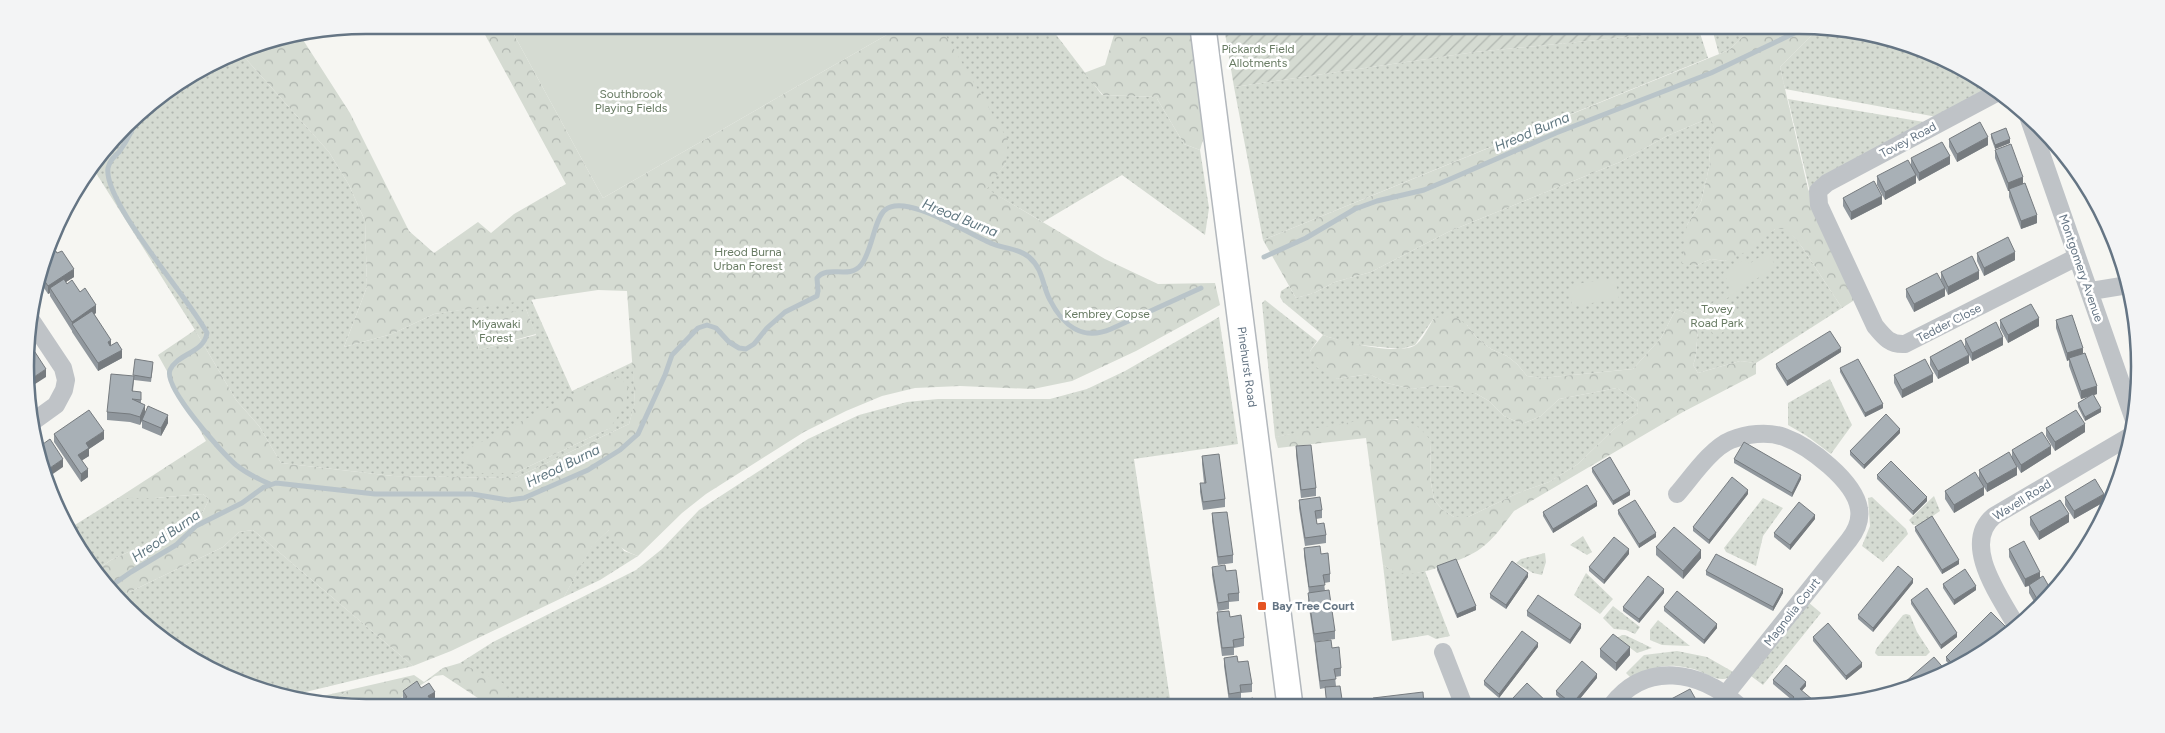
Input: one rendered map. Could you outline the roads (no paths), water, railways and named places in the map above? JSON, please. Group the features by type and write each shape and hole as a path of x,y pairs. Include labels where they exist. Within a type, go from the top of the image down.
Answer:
{"street":[{"name":"Pinehurst Road","path":"1204,34 1289,699"},
{"name":"Tovey Road","path":"1818,191 1826,183 1992,96"},
{"name":"Montgomery Avenue","path":"2033,130 2129,405"},
{"name":"Tedder Close","path":"1818,191 1819,205 1874,326 1889,342 1896,345 1914,341 2078,257"},
{"path":"2090,291 2121,286"},
{"path":"36,328 63,368 66,380 64,390 56,405 38,418"},
{"name":"Magnolia Court","path":"1677,494 1709,457 1729,441 1757,434 1783,436 1808,450 1829,466 1853,490 1860,510 1856,530 1733,699"},
{"name":"Wavell Road","path":"2014,620 1984,564 1979,541 1987,522 1994,516 2123,440"},
{"path":"1443,652 1461,699"},
{"path":"1616,699 1634,685 1652,677 1664,675 1699,680 1730,699"}],"waterway":[{"name":"Hreod Burna","path":"1264,257 1306,238 1355,209 1377,201 1424,190 1556,133 1711,73 1792,34"},
{"path":"131,131 109,165 110,183 132,226 207,333 201,345 174,364 170,370 170,378 175,390 195,419 229,458 244,471 270,484"},
{"name":"Hreod Burna","path":"114,584 176,545 196,526 242,503 264,487 276,483 375,494 472,494 508,500 524,498 588,470 620,450 638,434 672,355 698,328 707,325 716,328 729,342 739,348 746,349 754,344 767,328 785,312 817,296 817,278 822,274 851,271 861,265 868,252 881,214 895,206 923,211 939,217 983,240 1025,254 1037,267 1047,295 1055,309 1068,324 1083,332 1101,332 1111,329 1201,288"}],"place":[{"name":"Bay Tree Court","path":"1262,606"}],"park label":[{"name":"Pickards Field Allotments","path":"1258,56"},
{"name":"Southbrook Playing Fields","path":"631,101"},
{"name":"Hreod Burna Urban Forest","path":"748,259"},
{"name":"Kembrey Copse","path":"1107,314"},
{"name":"Tovey Road Park","path":"1717,316"},
{"name":"Miyawaki Forest","path":"496,331"}]}
